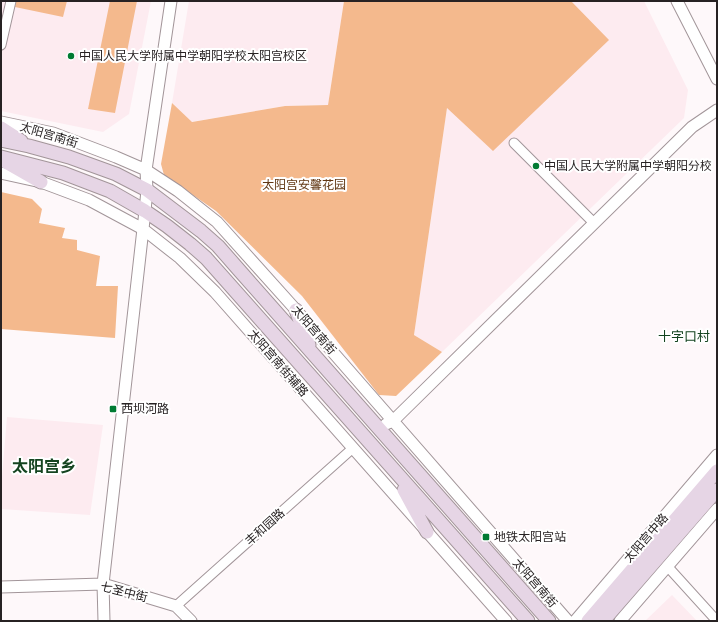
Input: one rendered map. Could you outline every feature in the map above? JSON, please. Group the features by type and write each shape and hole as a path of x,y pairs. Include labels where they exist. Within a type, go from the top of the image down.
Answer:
{"main road":[{"path":"1,128 29,146"},
{"name":"太阳宫南街","path":"1,140 76,159 116,174 147,190 201,231 218,246 549,621"},
{"path":"1,158 41,182"},
{"path":"1,158 64,173 110,191 145,211 167,226 206,258 528,621"},
{"path":"296,310 312,352"},
{"path":"393,469 427,532"},
{"name":"太阳宫中路","path":"588,621 717,471"},
{"name":"太阳宫中路","path":"603,621 717,490"}],"street":[{"path":"1,45 11,1"},
{"path":"104,621 103,584 145,211 147,190 146,170 171,1"},
{"path":"677,1 717,79"},
{"path":"379,428 393,421 692,127 717,110"},
{"name":"太阳宫南街","path":"1,122 53,133 146,170 178,191 217,222 568,621"},
{"path":"514,143 594,223"},
{"name":"太阳宫南街辅路","path":"1,173 41,182 89,200 142,229 180,258 215,292 506,621"},
{"name":"丰和园路","path":"176,606 353,448"},
{"name":"太阳宫中路","path":"575,621 717,455"},
{"path":"682,496 717,471"},
{"path":"707,521 717,495"},
{"path":"620,621 717,509"},
{"path":"668,567 713,611 717,621"},
{"name":"七圣中街","path":"1,587 103,584 176,606 191,621"}],"shaded area":[{"name":"中国人民大学附属中学朝阳学校太阳宫校区","path":"1,1 151,1 129,114 103,132 1,111"},
{"path":"189,1 344,1 328,105 285,106 191,122 172,103"},
{"name":"中国人民大学附属中学朝阳分校","path":"515,1 644,1 688,90 684,118 442,352 414,335 447,108"},
{"path":"7,417 103,425 90,515 1,509 1,489"},
{"path":"672,595 697,621 645,621"}],"green space":[{"path":"16,1 67,1 63,17 15,7"},
{"path":"110,1 137,1 115,113 88,109"},
{"name":"太阳宫安馨花园","path":"344,1 571,1 609,40 493,151 447,108 414,335 442,352 396,396 379,395 302,296 216,211 164,175 161,164 172,103 192,122 285,106 328,105"},
{"path":"1,192 32,199 42,209 39,223 65,228 62,238 77,240 77,250 100,256 96,286 118,286 115,338 1,329"}],"place":[{"name":"中国人民大学附属中学朝阳学校太阳宫校区","path":"71,56"},
{"name":"中国人民大学附属中学朝阳分校","path":"536,166"},
{"name":"西坝河路","path":"113,409"},
{"name":"地铁太阳宫站","path":"486,537"}],"district":[{"name":"十字口村","path":"684,336"},
{"name":"太阳宫乡","path":"44,466"}]}
